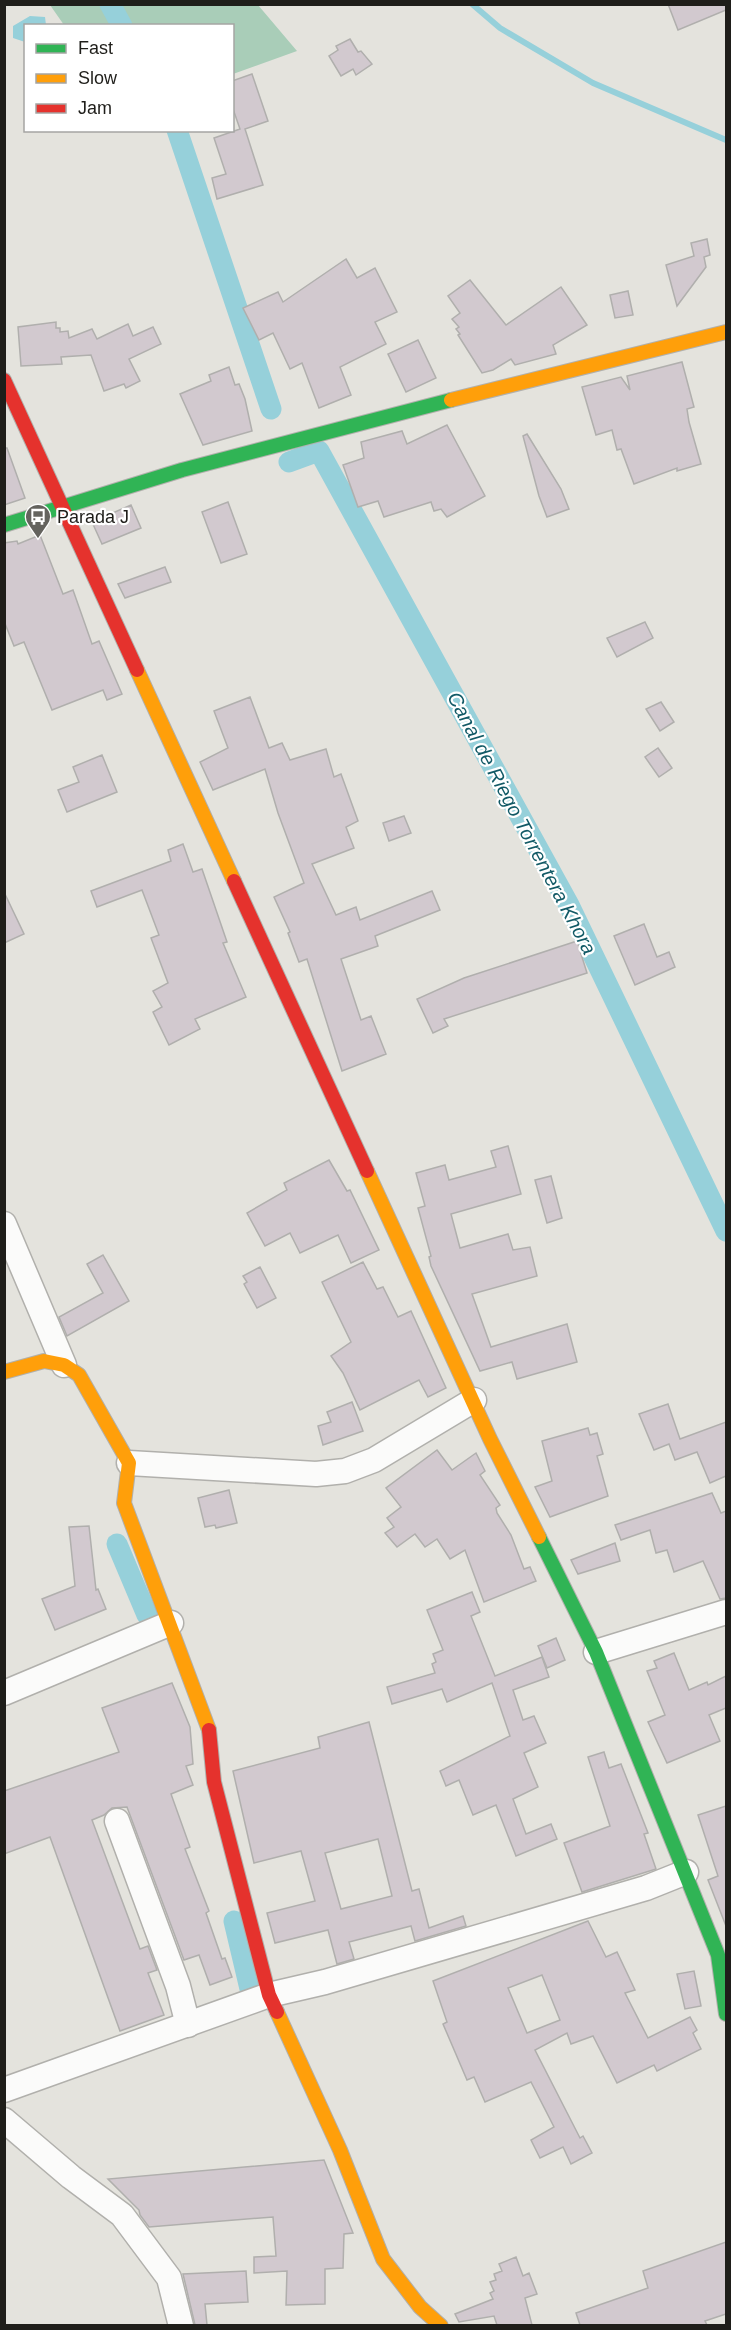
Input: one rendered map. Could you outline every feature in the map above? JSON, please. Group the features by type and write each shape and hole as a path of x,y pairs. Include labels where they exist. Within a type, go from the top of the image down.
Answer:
{"street":[{"path":"4,525 286,442 726,332"},
{"path":"4,380 474,1400 596,1652 718,1955 726,2014"},
{"path":"4,1224 64,1365"},
{"path":"4,1372 44,1361 64,1365 79,1375 129,1463 124,1503 208,1723 214,1782 269,1995 340,2150 383,2259 420,2307 441,2325"},
{"path":"129,1463 316,1474 345,1471 374,1460 474,1400"},
{"path":"596,1652 726,1612"},
{"path":"4,1693 171,1623"},
{"path":"117,1821 178,1986 188,2025"},
{"path":"4,2090 269,1995 325,1982 646,1888 686,1872"},
{"path":"4,2120 71,2177 122,2216 169,2278 181,2325"}],"green space":[{"path":"50,5 258,5 297,51 234,74 234,24 63,24"}],"water":[{"path":"30,16 45,17 46,24 24,24 24,42 13,38 13,26"}],"building":[{"path":"668,4 726,4 726,10 678,30"},
{"path":"350,39 358,52 361,51 372,64 356,75 353,69 341,76 329,56 338,50 336,46"},
{"path":"252,74 268,121 245,129 263,185 217,199 212,178 226,174 214,138 240,129 234,112 234,80"},
{"path":"707,239 710,255 704,257 706,267 677,306 666,265 694,256 691,243"},
{"path":"346,259 357,278 375,268 397,312 375,322 386,344 340,367 351,395 319,408 302,363 290,369 273,333 259,340 243,308 278,292 283,302"},
{"path":"470,280 506,325 561,287 587,325 553,345 556,354 515,365 511,359 493,370 482,373 458,335 460,334 456,329 459,327 452,319 460,313 448,296"},
{"path":"628,291 633,315 615,318 610,295"},
{"path":"56,322 56,328 60,328 60,332 68,331 69,338 92,329 97,339 128,324 133,336 153,327 161,344 129,359 140,381 126,388 124,384 104,391 91,355 61,357 62,364 21,366 18,327"},
{"path":"418,340 436,378 406,392 388,354"},
{"path":"682,362 694,407 687,409 689,422 701,464 677,471 677,468 634,484 621,449 617,450 612,430 596,435 582,387 621,377 630,390 627,376"},
{"path":"229,367 235,385 239,384 245,399 252,431 203,445 180,394 211,381 209,375"},
{"path":"447,425 485,496 447,517 441,509 434,511 431,502 384,517 378,501 358,507 343,465 364,458 361,442 402,431 407,444"},
{"path":"527,434 561,489 569,509 547,517 523,436"},
{"path":"4,448 7,448 25,498 4,505"},
{"path":"228,502 247,554 221,563 202,512"},
{"path":"131,505 141,528 102,544 92,522"},
{"path":"40,535 63,594 73,590 92,644 99,641 122,694 107,700 103,690 52,710 24,642 14,646 4,621 4,543 17,541 18,544"},
{"path":"165,567 171,582 125,598 118,584"},
{"path":"645,622 653,638 617,657 607,638"},
{"path":"250,697 269,748 282,743 290,760 326,749 334,777 341,774 358,821 346,827 354,848 312,864 336,915 356,907 360,920 432,891 440,910 375,936 378,946 341,959 361,1020 371,1016 386,1054 342,1071 307,959 299,962 288,933 290,932 274,897 304,883 278,813 265,769 213,790 200,762 228,748 214,711"},
{"path":"661,702 674,722 660,731 646,709"},
{"path":"658,748 672,768 659,777 645,757"},
{"path":"102,755 117,792 67,812 58,790 79,782 73,767"},
{"path":"404,816 411,833 389,841 383,823"},
{"path":"183,844 193,872 202,869 227,942 223,943 246,997 195,1019 200,1029 169,1045 153,1012 162,1007 153,991 168,983 151,938 159,935 142,890 97,907 91,891 171,861 168,850"},
{"path":"4,892 24,934 4,943"},
{"path":"644,924 657,957 669,952 675,967 635,985 614,936"},
{"path":"577,941 587,973 444,1019 448,1026 433,1033 417,999 464,978"},
{"path":"508,1146 521,1194 451,1214 460,1248 508,1234 513,1250 530,1247 537,1276 472,1294 491,1347 567,1324 577,1362 517,1379 512,1362 480,1371 431,1266 429,1257 431,1256 418,1208 425,1206 416,1173 445,1165 449,1180 496,1167 491,1151"},
{"path":"329,1160 347,1191 350,1190 379,1250 351,1263 338,1235 300,1253 290,1233 265,1246 247,1213 287,1190 284,1183"},
{"path":"551,1176 562,1218 547,1223 535,1180"},
{"path":"103,1255 129,1301 67,1336 59,1317 103,1293 87,1264"},
{"path":"363,1262 377,1289 383,1287 398,1317 411,1311 446,1388 428,1397 419,1380 360,1410 343,1373 331,1356 351,1342 322,1282"},
{"path":"260,1267 276,1298 257,1308 244,1284 247,1282 243,1276"},
{"path":"352,1402 363,1431 323,1445 318,1426 331,1422 327,1412"},
{"path":"668,1404 680,1439 726,1422 726,1476 710,1483 697,1452 675,1460 669,1444 654,1450 639,1414"},
{"path":"588,1428 590,1435 597,1433 603,1454 597,1456 608,1496 550,1517 535,1487 552,1481 542,1441"},
{"path":"437,1450 452,1470 476,1453 485,1471 480,1475 500,1505 496,1508 497,1513 511,1535 524,1569 530,1567 536,1581 484,1602 465,1550 450,1559 437,1539 425,1547 415,1534 397,1547 385,1533 394,1527 387,1518 401,1507 386,1488"},
{"path":"229,1490 237,1523 216,1528 215,1525 205,1527 198,1498"},
{"path":"712,1493 721,1513 726,1511 726,1598 720,1599 703,1561 674,1572 667,1550 656,1553 650,1530 621,1540 615,1525"},
{"path":"89,1526 96,1590 98,1589 106,1609 55,1630 42,1599 75,1586 69,1527"},
{"path":"615,1543 620,1561 578,1574 571,1560"},
{"path":"472,1592 480,1612 471,1616 495,1676 542,1657 549,1677 513,1690 523,1720 534,1716 546,1743 524,1753 538,1787 513,1799 526,1834 551,1824 557,1839 516,1856 496,1805 473,1815 459,1780 446,1786 440,1771 510,1736 492,1683 447,1702 442,1689 392,1704 387,1687 435,1673 432,1664 436,1662 433,1654 443,1650 427,1610"},
{"path":"556,1638 565,1660 547,1668 538,1646"},
{"path":"674,1653 689,1690 707,1682 708,1685 726,1676 726,1708 709,1715 720,1741 667,1763 648,1722 665,1715 647,1671 657,1668 654,1661"},
{"path":"172,1683 190,1727 193,1764 186,1766 193,1785 171,1794 190,1847 185,1849 209,1911 206,1913 222,1959 225,1958 232,1977 210,1985 199,1955 184,1960 127,1807 112,1808 104,1815 92,1820 140,1949 148,1946 157,1970 148,1973 164,2015 120,2031 50,1837 4,1854 4,1791 119,1752 102,1708"},
{"path":"369,1722 412,1891 419,1889 429,1928 463,1916 466,1926 415,1941 411,1926 349,1942 354,1959 337,1964 328,1930 275,1943 267,1913 315,1901 301,1851 254,1863 233,1771 320,1748 318,1737","holes":["378,1839 392,1896 341,1909 325,1853"]},
{"path":"604,1752 609,1768 621,1764 648,1833 644,1834 656,1869 582,1892 564,1843 610,1826 588,1757"},
{"path":"726,1806 726,1926 708,1880 718,1876 698,1815"},
{"path":"588,1921 606,1957 617,1952 635,1990 625,1993 648,2038 690,2017 697,2030 693,2033 701,2049 657,2071 654,2065 617,2083 593,2036 571,2044 567,2033 535,2050 580,2138 583,2136 592,2153 571,2164 563,2147 540,2158 531,2140 554,2127 531,2082 485,2102 474,2077 467,2080 443,2024 447,2022 433,1981","holes":["542,1975 560,2020 527,2033 508,1988"]},
{"path":"694,1971 701,2006 685,2009 677,1974"},
{"path":"324,2160 353,2233 344,2234 343,2268 325,2269 325,2304 286,2305 287,2271 254,2273 254,2257 276,2256 273,2217 149,2227 139,2210 108,2179"},
{"path":"726,2242 726,2314 705,2321 707,2325 580,2325 576,2313 648,2288 643,2271"},
{"path":"516,2257 523,2276 529,2273 537,2294 525,2298 532,2325 497,2325 494,2316 459,2322 455,2314 493,2299 490,2293 494,2291 490,2282 496,2280 494,2274 502,2271 499,2264"},
{"path":"246,2271 248,2302 205,2304 207,2325 195,2325 183,2274"}],"waterway":[{"name":"Canal de Riego Torrentera Khora","path":"110,4 121,24"},
{"path":"472,4 500,28 593,83 726,140"},
{"name":"Canal de Riego Torrentera Khora","path":"178,132 271,409"},
{"name":"Canal de Riego Torrentera Khora","path":"289,462 319,451 569,905 726,1231"},
{"name":"Canal de Riego Torrentera Khora","path":"117,1544 147,1615"},
{"name":"Canal de Riego Torrentera Khora","path":"234,1921 251,1993"}],"traffic: fast":[{"path":"4,525 182,470 451,400"},
{"path":"539,1537 596,1652 718,1955 726,2014"}],"traffic: slow":[{"path":"451,400 726,332"},
{"path":"137,670 234,881"},
{"path":"367,1171 490,1439 539,1537"},
{"path":"4,1372 44,1361 64,1365 79,1375 129,1463 124,1503 209,1730"},
{"path":"277,2012 340,2150 383,2259 420,2307 441,2326"}],"traffic: jam":[{"path":"4,380 137,670"},
{"path":"234,881 367,1171"},
{"path":"209,1730 214,1782 269,1995 277,2012"}],"place":[{"name":"Parada J","path":"38,540"}]}
